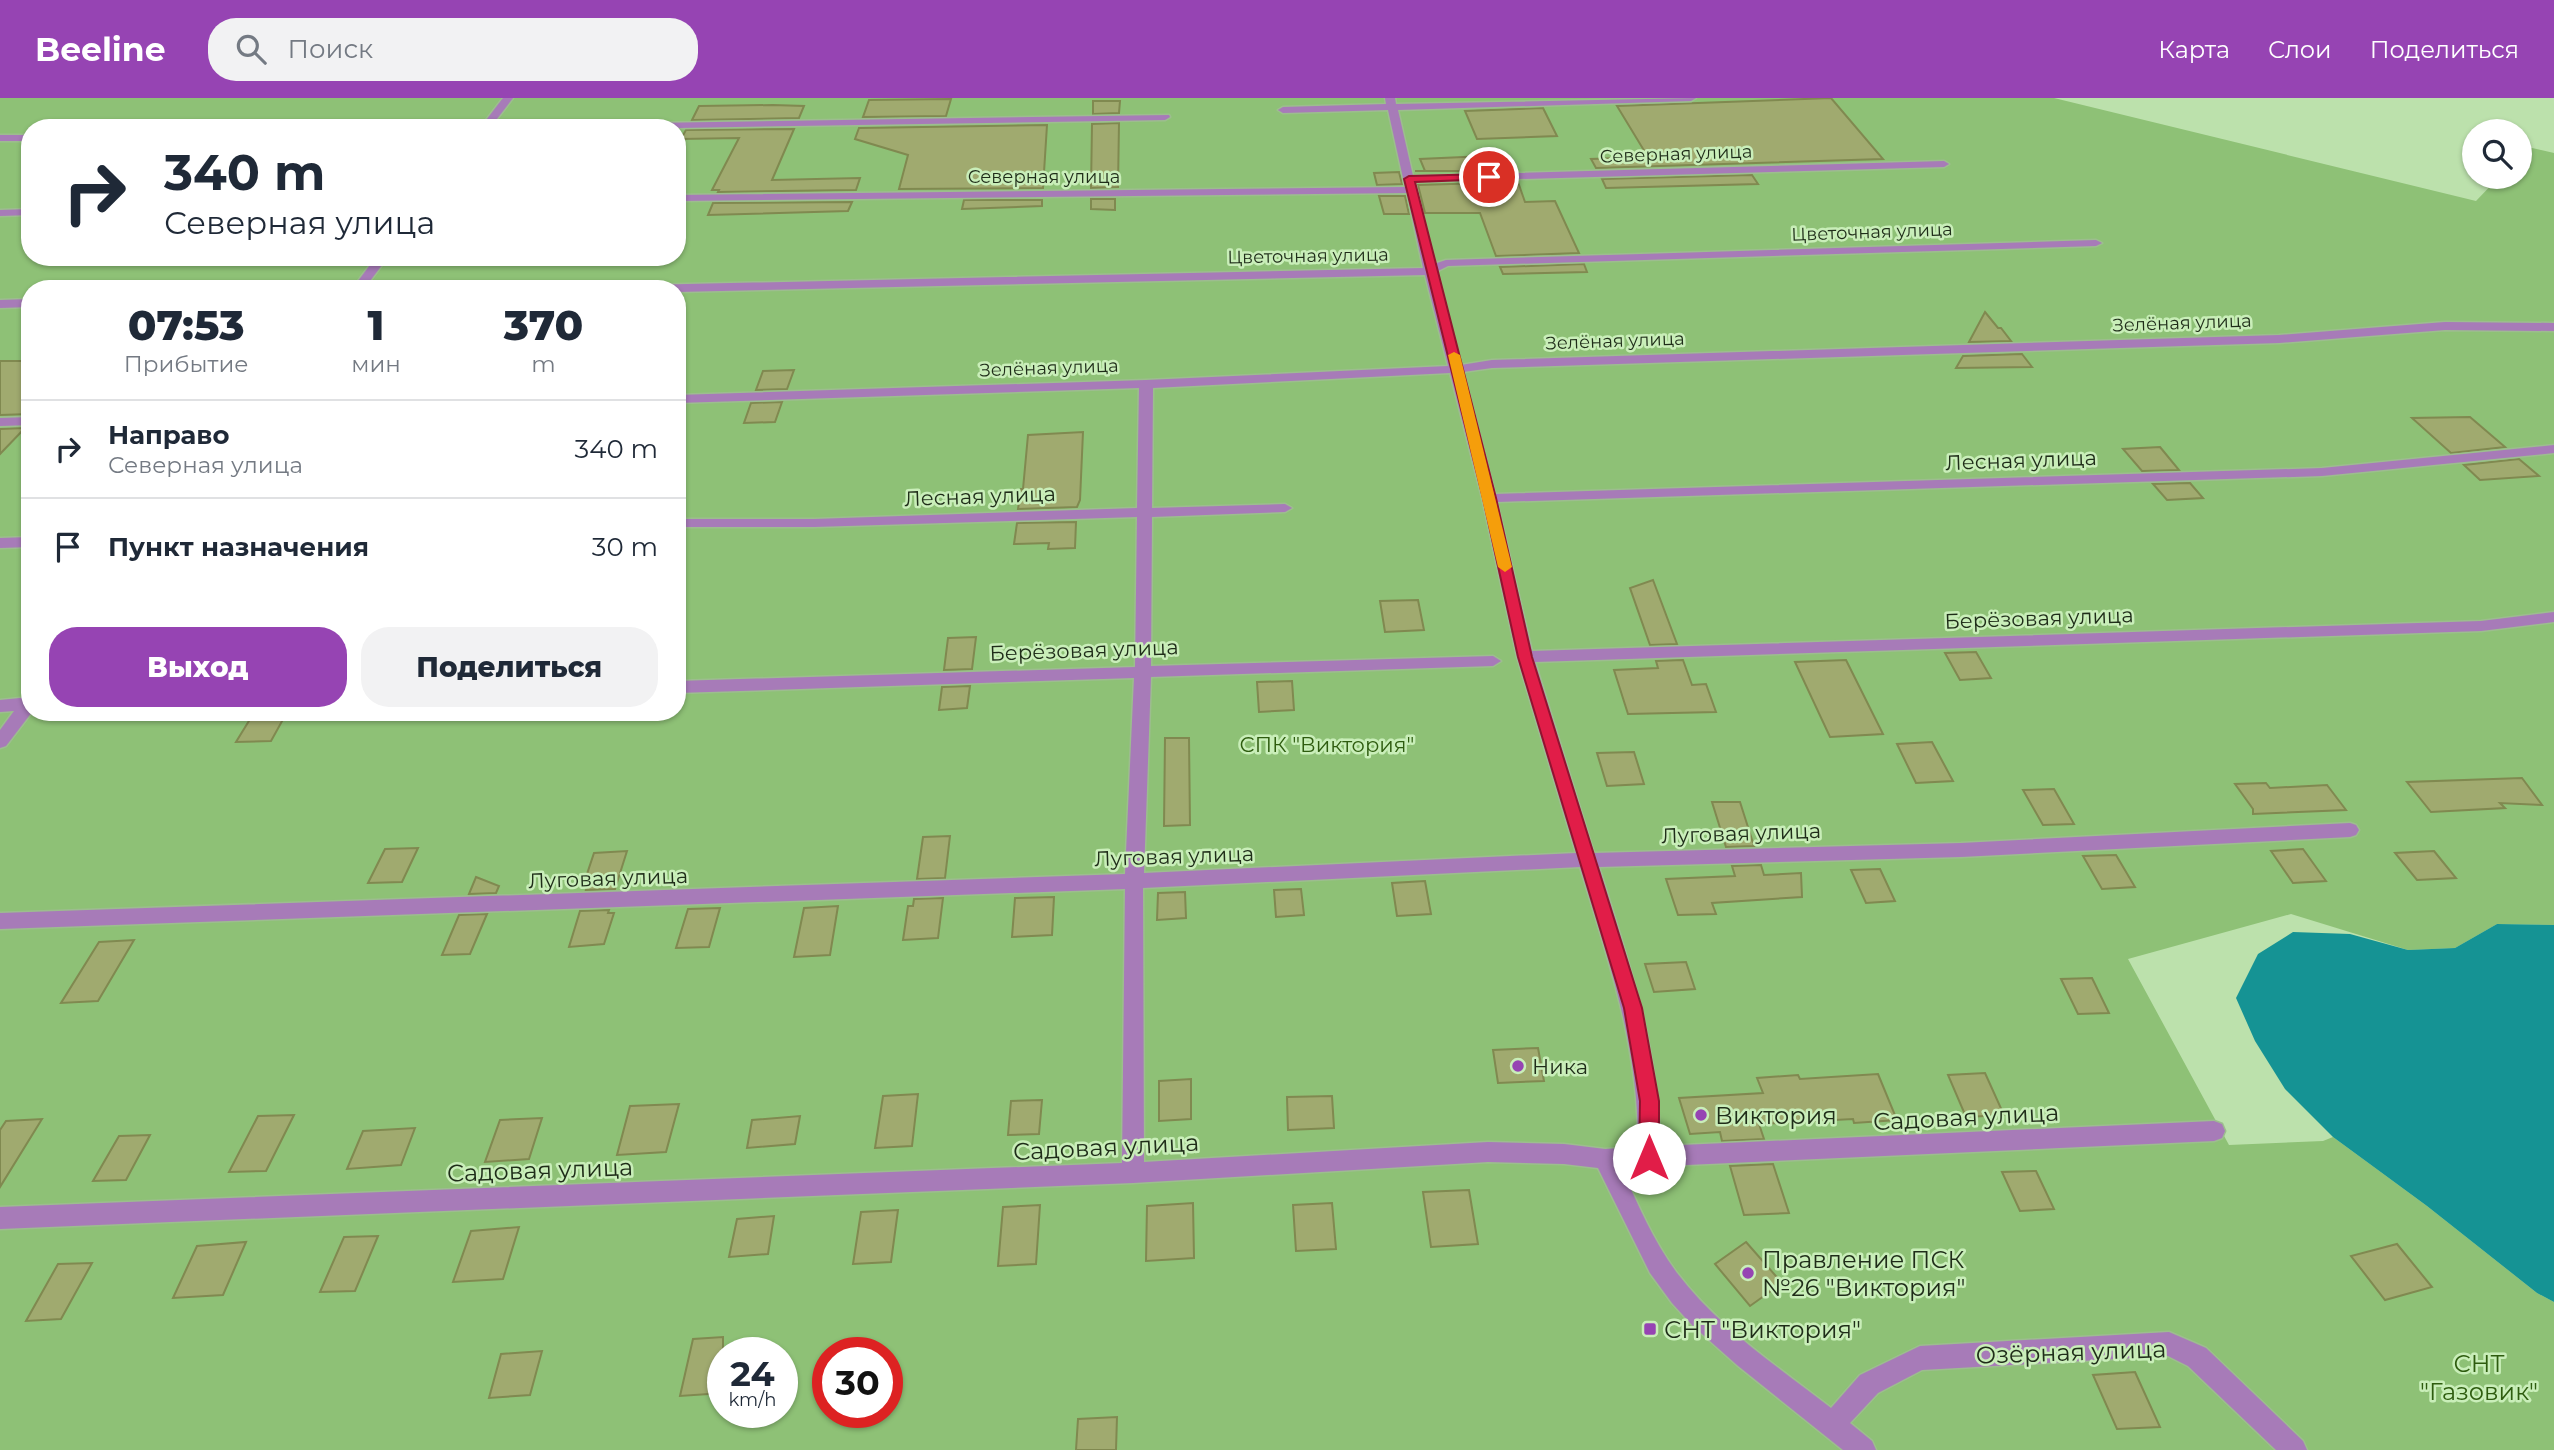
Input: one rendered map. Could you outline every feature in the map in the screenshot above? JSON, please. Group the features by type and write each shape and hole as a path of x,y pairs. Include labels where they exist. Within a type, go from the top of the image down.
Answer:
{"street":[{"path":"492,119 508,98"},
{"path":"1283,110 1391,103 1691,98"},
{"path":"1391,103 1430,271 1458,369 1525,657 1633,1008 1649,1101 1649,1158"},
{"path":"686,125 1165,117"},
{"path":"0,138 21,138"},
{"name":"Северная улица","path":"686,198 1410,185 1944,164"},
{"path":"0,213 21,212"},
{"name":"Цветочная улица","path":"686,288 1430,271 1446,263 2096,243"},
{"path":"0,304 21,303"},
{"name":"Зелёная улица","path":"686,399 1146,384 1458,369 1506,364 2279,339 2445,326 2554,327"},
{"path":"1133,1173 1134,881 1143,671 1146,384"},
{"path":"0,422 21,421"},
{"name":"Лесная улица","path":"1489,498 2322,472 2554,449"},
{"name":"Лесная улица","path":"686,523 814,523 1285,508"},
{"path":"0,543 21,542"},
{"name":"Берёзовая улица","path":"1525,657 2481,626 2554,617"},
{"name":"Берёзовая улица","path":"686,687 1493,661"},
{"path":"0,706 21,705"},
{"path":"0,742 21,715"},
{"name":"Луговая улица","path":"0,921 1134,881 1586,860 1961,850 2350,830"},
{"name":"Садовая улица","path":"0,1218 1133,1173 1488,1152 1564,1154 1605,1159 1649,1158 2214,1131"},
{"path":"1605,1159 1660,1266 1679,1294 1738,1352 1863,1450"},
{"name":"Озёрная улица","path":"1833,1424 1869,1384 1920,1358 2169,1344 2197,1357 2294,1450"}],"green space":[{"name":"СПК \"Виктория\"","path":"0,98 2054,98 2476,201 2488,189 2532,189 2532,148 2554,153 2554,925 2497,924 2455,948 2408,950 2291,914 2128,959 2229,1145 2323,1141 2333,1137 2427,1206 2537,1293 2554,1302 2554,1450 0,1450"}],"water":[{"path":"2497,924 2554,925 2554,1302 2537,1293 2427,1206 2333,1137 2285,1089 2255,1041 2236,998 2258,954 2293,932 2350,934 2408,950 2455,948"}],"building":[{"path":"1831,98 1883,159 1596,168 1591,159 1648,157 1617,106"},
{"path":"951,99 946,116 863,117 869,100"},
{"path":"1093,101 1120,101 1119,113 1093,114"},
{"path":"699,106 804,106 799,118 692,120"},
{"path":"1543,108 1557,136 1477,139 1465,111"},
{"path":"1119,123 1118,187 1091,188 1092,124"},
{"path":"1047,125 1043,188 899,189 908,155 855,139 859,128"},
{"path":"794,129 772,180 860,178 856,190 718,192 719,190 712,190 739,138 686,139 686,130"},
{"path":"1508,155 1513,171 1425,171 1420,159"},
{"path":"1399,172 1402,184 1377,185 1374,173"},
{"path":"1752,175 1758,184 1606,188 1602,179"},
{"path":"1518,182 1525,202 1555,201 1579,253 1496,256 1480,213 1425,213 1418,185"},
{"path":"1379,196 1405,196 1409,214 1384,214"},
{"path":"1091,199 1115,199 1115,210 1091,209"},
{"path":"964,200 1042,200 1042,206 962,209"},
{"path":"852,202 848,211 708,215 713,203"},
{"path":"1584,264 1587,272 1503,274 1500,267"},
{"path":"1985,312 1998,328 2001,328 2011,341 1969,342"},
{"path":"2022,354 2032,367 1956,368 1963,356"},
{"path":"0,361 21,361 21,414 0,415"},
{"path":"794,370 787,389 756,390 763,371"},
{"path":"782,402 775,422 744,423 751,403"},
{"path":"2470,417 2505,447 2451,453 2412,418"},
{"path":"21,428 21,432 0,454 0,429"},
{"path":"1083,432 1080,500 1077,507 1018,509 1023,489 1028,435"},
{"path":"2160,447 2179,470 2142,471 2123,449"},
{"path":"2519,459 2539,476 2480,480 2464,465"},
{"path":"2190,483 2203,498 2167,500 2153,484"},
{"path":"1076,522 1075,548 1048,549 1049,543 1014,544 1017,523"},
{"path":"1653,580 1677,644 1650,645 1630,588"},
{"path":"1418,600 1424,630 1385,632 1380,601"},
{"path":"976,637 972,669 944,670 948,638"},
{"path":"1976,652 1991,678 1960,680 1945,653"},
{"path":"1683,660 1692,685 1706,684 1716,712 1628,714 1614,670 1658,668 1656,661"},
{"path":"1846,660 1883,734 1830,737 1795,662"},
{"path":"1292,681 1294,710 1259,712 1257,682"},
{"path":"970,686 967,708 939,710 942,687"},
{"path":"249,721 282,721 271,741 236,742"},
{"path":"1165,738 1189,738 1190,825 1164,826"},
{"path":"1932,742 1953,781 1916,783 1897,744"},
{"path":"1634,752 1644,784 1607,786 1597,753"},
{"path":"2522,778 2542,805 2500,803 2505,808 2431,812 2407,782"},
{"path":"2266,783 2270,788 2327,785 2346,810 2253,814 2253,809 2235,784"},
{"path":"2054,789 2074,824 2043,825 2023,790"},
{"path":"1712,802 1740,802 1754,846 1726,847"},
{"path":"950,836 945,878 917,879 923,837"},
{"path":"418,848 402,882 368,883 385,849"},
{"path":"2303,849 2326,881 2293,883 2271,851"},
{"path":"627,851 615,889 586,890 590,879 585,880 594,853"},
{"path":"2434,851 2456,878 2417,880 2395,853"},
{"path":"2116,855 2135,887 2102,889 2083,856"},
{"path":"1761,865 1764,875 1801,873 1802,897 1712,903 1716,914 1678,915 1666,879 1735,876 1732,866"},
{"path":"1880,869 1895,901 1866,903 1851,870"},
{"path":"476,877 499,886 496,893 469,894"},
{"path":"1425,881 1431,914 1397,916 1392,883"},
{"path":"1301,889 1304,915 1276,917 1274,890"},
{"path":"1185,892 1186,918 1157,920 1158,893"},
{"path":"1054,897 1052,935 1012,937 1015,898"},
{"path":"943,898 938,938 903,940 908,906 913,906 914,899"},
{"path":"838,906 830,955 794,957 804,908"},
{"path":"720,908 709,947 676,948 688,909"},
{"path":"609,910 608,913 614,913 604,944 569,947 580,911"},
{"path":"487,914 470,954 442,955 459,915"},
{"path":"134,940 98,1001 61,1003 99,942"},
{"path":"1686,962 1695,989 1654,992 1645,964"},
{"path":"2092,978 2109,1013 2078,1014 2061,979"},
{"name":"Ника","path":"1538,1048 1544,1081 1498,1083 1493,1050"},
{"path":"1985,1073 2004,1115 1966,1117 1948,1075"},
{"path":"1878,1074 1897,1120 1854,1123 1853,1119 1759,1124 1764,1139 1722,1141 1720,1132 1690,1134 1679,1098 1763,1093 1757,1078 1798,1075 1800,1079"},
{"path":"1191,1079 1191,1119 1159,1121 1159,1081"},
{"path":"918,1094 912,1146 875,1148 883,1096"},
{"path":"1332,1096 1334,1128 1288,1130 1287,1097"},
{"path":"1042,1100 1039,1134 1008,1135 1011,1101"},
{"path":"679,1104 666,1152 617,1155 630,1106"},
{"path":"294,1115 266,1171 229,1172 258,1116"},
{"path":"800,1116 795,1144 747,1148 752,1120"},
{"path":"542,1118 529,1159 485,1162 500,1120"},
{"path":"42,1119 0,1187 0,1130 6,1121"},
{"path":"415,1128 401,1165 347,1169 363,1131"},
{"path":"150,1135 126,1180 93,1181 119,1136"},
{"path":"1773,1164 1789,1213 1744,1215 1730,1166"},
{"path":"2036,1171 2054,1209 2020,1211 2002,1172"},
{"path":"1469,1190 1478,1244 1431,1247 1423,1192"},
{"path":"1193,1203 1194,1258 1146,1261 1147,1206"},
{"path":"1332,1203 1336,1249 1296,1251 1293,1205"},
{"path":"1040,1205 1036,1264 998,1266 1003,1207"},
{"path":"898,1210 891,1262 853,1264 861,1212"},
{"path":"774,1216 768,1254 729,1257 737,1219"},
{"path":"519,1227 503,1279 453,1282 471,1231"},
{"path":"378,1236 355,1291 320,1292 344,1237"},
{"path":"246,1242 223,1295 173,1298 197,1246"},
{"name":"Правление ПСК №26 \"Виктория\"","path":"1746,1242 1782,1283 1750,1306 1715,1264"},
{"path":"2397,1244 2432,1287 2385,1300 2351,1256"},
{"path":"92,1263 61,1319 26,1321 58,1264"},
{"path":"707,1338 707,1394 680,1396 693,1339"},
{"path":"542,1351 530,1395 489,1398 501,1354"},
{"path":"2135,1372 2160,1427 2117,1429 2093,1375"},
{"path":"1117,1417 1116,1450 1076,1450 1078,1419"}],"slow traffic":[{"path":"1454,355 1505,567"}],"place":[{"name":"Ника","path":"1518,1066"},
{"name":"Виктория","path":"1701,1115"},
{"name":"Правление ПСК №26 \"Виктория\"","path":"1748,1273"},
{"name":"СНТ \"Виктория\"","path":"1650,1329"}],"route":[{"path":"1489,177 1409,179 1430,271 1458,369 1525,657 1633,1008 1649,1101 1649,1158"}],"park label":[{"name":"СНТ \"Газовик\"","path":"2479,1377"}]}
